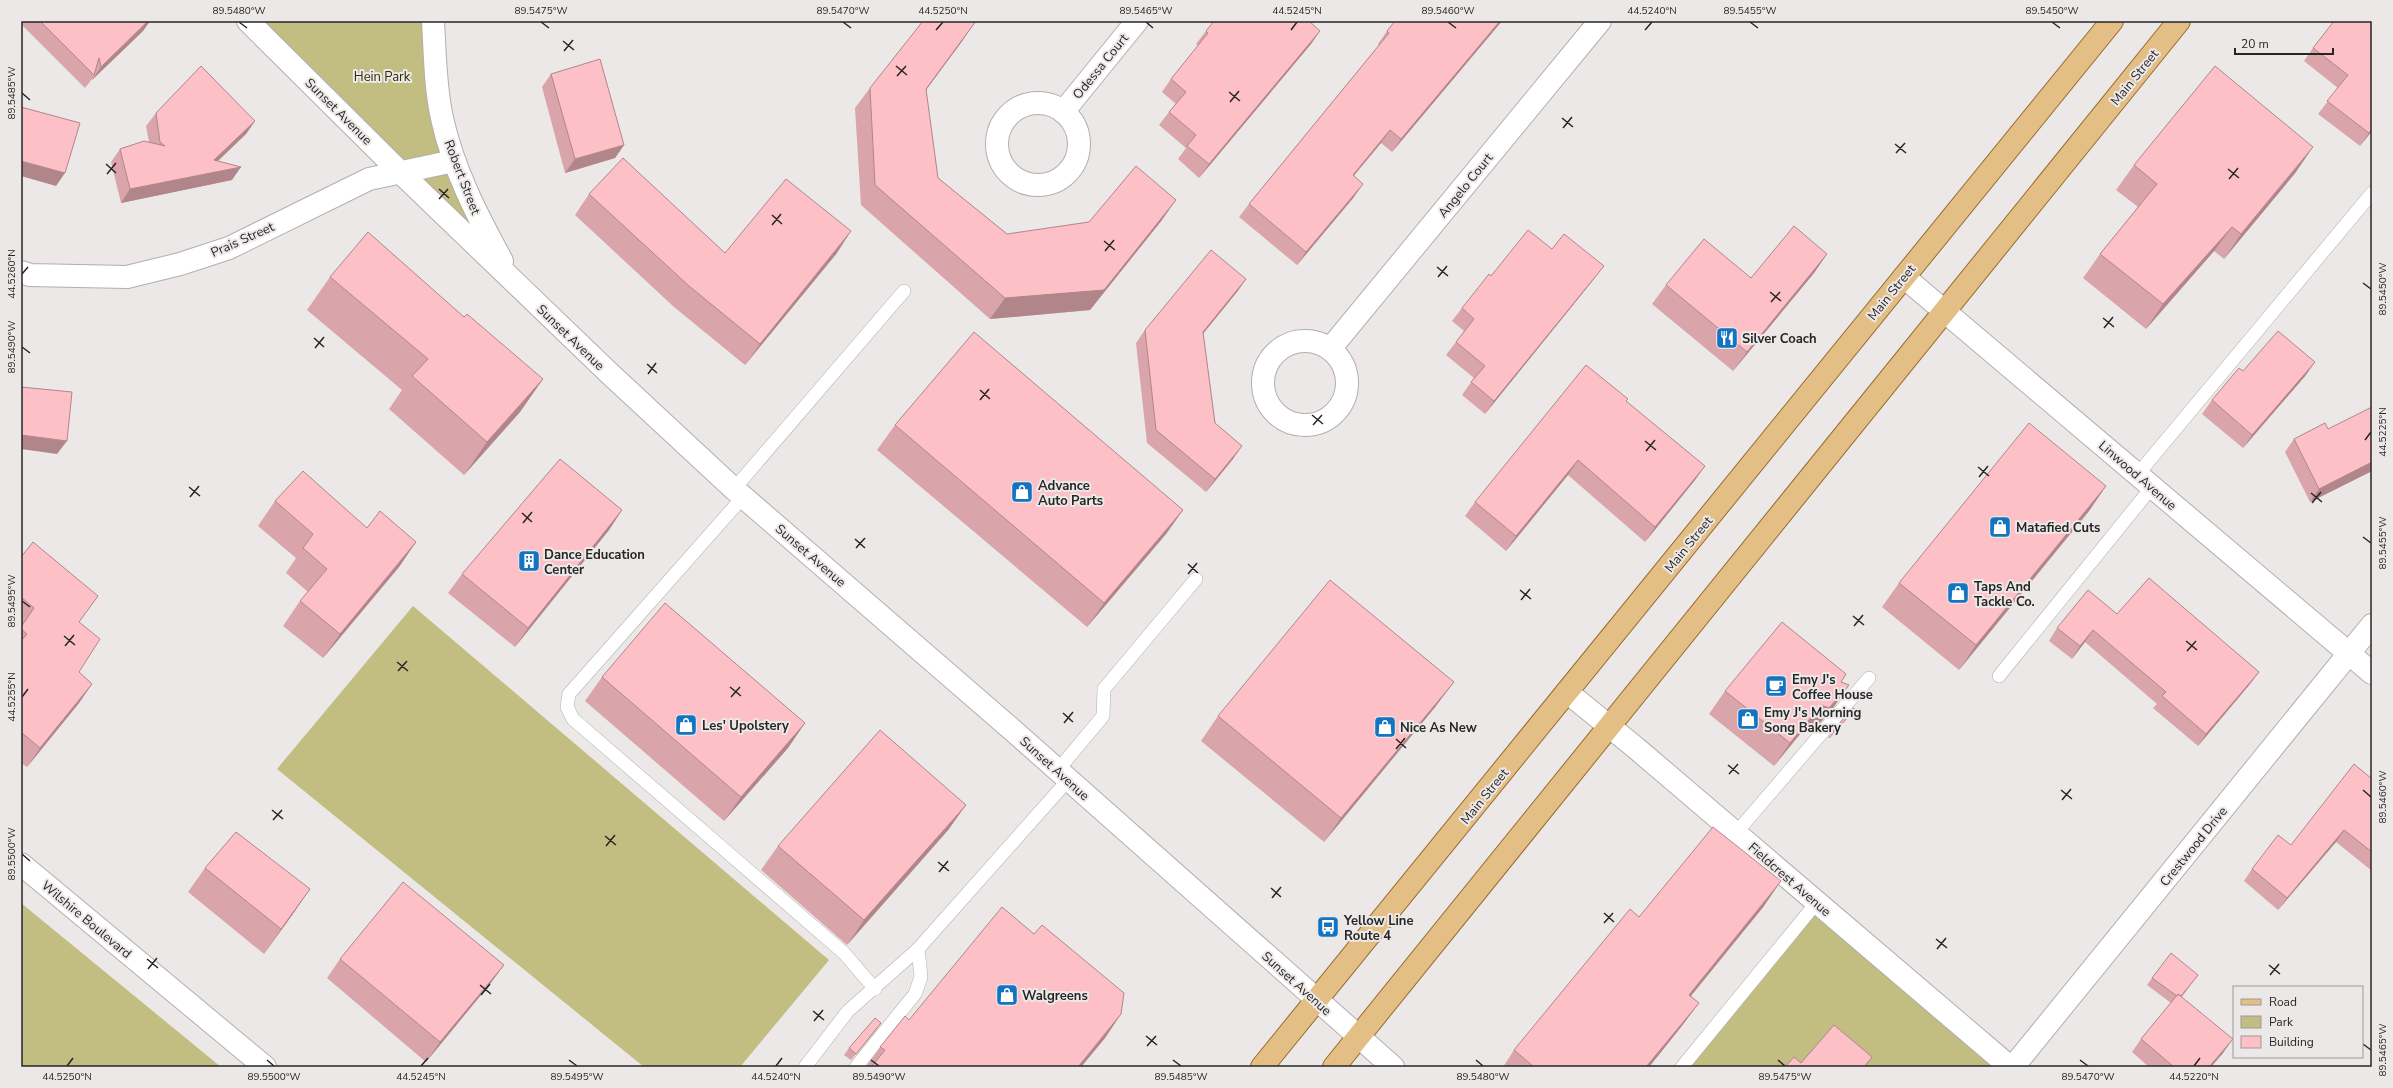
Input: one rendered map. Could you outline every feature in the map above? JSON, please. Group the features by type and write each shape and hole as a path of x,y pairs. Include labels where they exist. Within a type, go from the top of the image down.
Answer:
{"main road":[{"name":"Main Street","path":"1262,1067 2112,21"},
{"name":"Main Street","path":"1334,1067 2179,21"}],"street":[{"name":"Sunset Avenue","path":"248,21 401,173 608,372 738,493 1064,775 1393,1067"},
{"name":"Robert Street","path":"433,21 442,117 454,162 478,216 511,278"},
{"name":"Odessa Court","path":"1063,112 1137,21"},
{"name":"Angelo Court","path":"1330,349 1600,21"},
{"name":"Prais Street","path":"21,272 30,275 127,277 180,264 229,248 369,179 454,162"},
{"name":"Linwood Avenue","path":"1904,277 2372,673"},
{"name":"Crestwood Drive","path":"2012,1067 2372,625"},
{"name":"Fieldcrest Avenue","path":"1567,692 2012,1067"},
{"name":"Wilshire Boulevard","path":"21,864 265,1067"}],"lane":[{"path":"1999,676 2145,480 2372,193"},
{"path":"875,989 844,953 572,719 567,707 569,694 738,493 904,291"},
{"path":"805,1067 848,1011 875,989 918,949 1064,775 1103,716 1104,689 1196,579"},
{"path":"1736,833 1869,678"},
{"path":"1682,1067 1817,902"},
{"path":"856,1067 915,994 921,977 918,949"}],"green space":[{"name":"Hein Park","path":"248,21 433,21 442,117 511,278"},
{"path":"413,606 829,960 740,1067 644,1067 277,769"},
{"path":"1817,902 2010,1067 1682,1067"},
{"path":"21,903 221,1067 21,1067"}],"building":[{"path":"40,21 148,21 101,67 99,58 94,75"},
{"path":"923,21 976,21 926,89 938,178 1007,234 1089,222 1136,166 1176,200 1104,290 1005,298 875,185 870,88"},
{"path":"1214,21 1309,21 1320,31 1209,164 1187,146 1196,135 1169,112 1186,92 1171,79 1208,33 1206,31"},
{"path":"1395,21 1500,21 1401,139 1390,130 1353,175 1363,184 1306,252 1249,204 1389,33 1387,31"},
{"path":"2334,21 2372,21 2372,129 2369,133 2327,101 2348,75 2313,48"},
{"path":"600,59 624,145 575,159 551,74"},
{"path":"201,66 255,121 214,160 241,167 130,189 120,149 144,141 165,146 160,142 156,113"},
{"path":"2215,66 2313,147 2241,234 2232,227 2163,304 2100,254 2157,184 2134,165"},
{"path":"21,107 80,123 65,173 21,161"},
{"path":"623,158 725,253 786,179 851,231 760,344 689,286 589,194"},
{"name":"Silver Coach","path":"1794,226 1827,254 1747,352 1666,285 1704,239 1751,278"},
{"path":"1528,230 1552,249 1564,234 1604,266 1494,401 1471,382 1485,366 1456,342 1474,319 1462,308 1489,274 1491,276"},
{"path":"368,232 464,317 467,314 543,379 487,442 412,376 428,359 330,277"},
{"path":"1211,250 1246,279 1203,332 1215,423 1242,446 1215,479 1156,430 1145,330"},
{"path":"2278,331 2315,362 2252,435 2212,400 2239,368 2243,371"},
{"name":"Advance Auto Parts","path":"974,332 1183,510 1104,603 895,425"},
{"path":"1586,365 1628,399 1626,401 1705,466 1655,527 1578,460 1516,536 1475,502"},
{"path":"21,387 72,392 67,441 21,435"},
{"path":"2372,407 2372,462 2319,489 2294,439 2325,423 2328,429"},
{"path":"2029,423 2106,486 1976,645 1899,583"},
{"name":"Dance Education Center","path":"560,459 622,510 528,628 462,574"},
{"path":"303,471 367,528 380,511 416,542 340,634 300,601 327,569 303,548 313,534 275,501"},
{"path":"33,542 98,596 79,622 100,639 79,672 92,684 40,748 21,732 21,641 27,634 21,629 21,627 34,608 21,597 21,557"},
{"path":"2149,578 2259,672 2206,734 2162,696 2166,692 2093,630 2080,646 2057,628 2088,590 2117,614"},
{"path":"1330,580 1454,682 1341,818 1218,716"},
{"name":"Les' Upolstery","path":"665,603 805,723 741,797 602,677"},
{"path":"1782,622 1846,674 1841,682 1849,685 1829,708 1821,705 1790,743 1725,691"},
{"path":"1853,708 1855,709 1835,732 1833,731"},
{"path":"880,730 966,805 864,920 778,846"},
{"path":"2354,764 2372,779 2372,852 2344,830 2287,898 2252,869 2278,835 2291,845"},
{"path":"1713,827 1781,881 1689,995 1699,1003 1646,1067 1534,1067 1514,1050 1630,909 1639,917"},
{"path":"236,832 310,889 281,929 205,868"},
{"path":"403,882 504,965 440,1042 340,959"},
{"name":"Walgreens","path":"1002,907 1034,934 1042,925 1124,993 1121,1014 1078,1067 873,1067 872,1066 885,1050 880,1047 905,1016 909,1020"},
{"path":"2171,953 2198,975 2181,996 2178,994 2177,996 2152,978"},
{"path":"2178,994 2233,1039 2209,1067 2174,1067 2141,1039"},
{"path":"875,1018 881,1023 856,1054 849,1048"},
{"path":"1834,1025 1872,1057 1864,1067 1785,1067 1794,1057 1801,1063"}],"place":[{"name":"Silver Coach","path":"1727,338"},
{"name":"Advance Auto Parts","path":"1022,492"},
{"name":"Matafied Cuts","path":"2000,527"},
{"name":"Dance Education Center","path":"529,561"},
{"name":"Taps And Tackle Co.","path":"1958,593"},
{"name":"Emy J's Coffee House","path":"1776,686"},
{"name":"Emy J's Morning Song Bakery","path":"1748,719"},
{"name":"Les' Upolstery","path":"686,725"},
{"name":"Nice As New","path":"1385,727"},
{"name":"Yellow Line Route 4","path":"1328,927"},
{"name":"Walgreens","path":"1007,995"}]}
